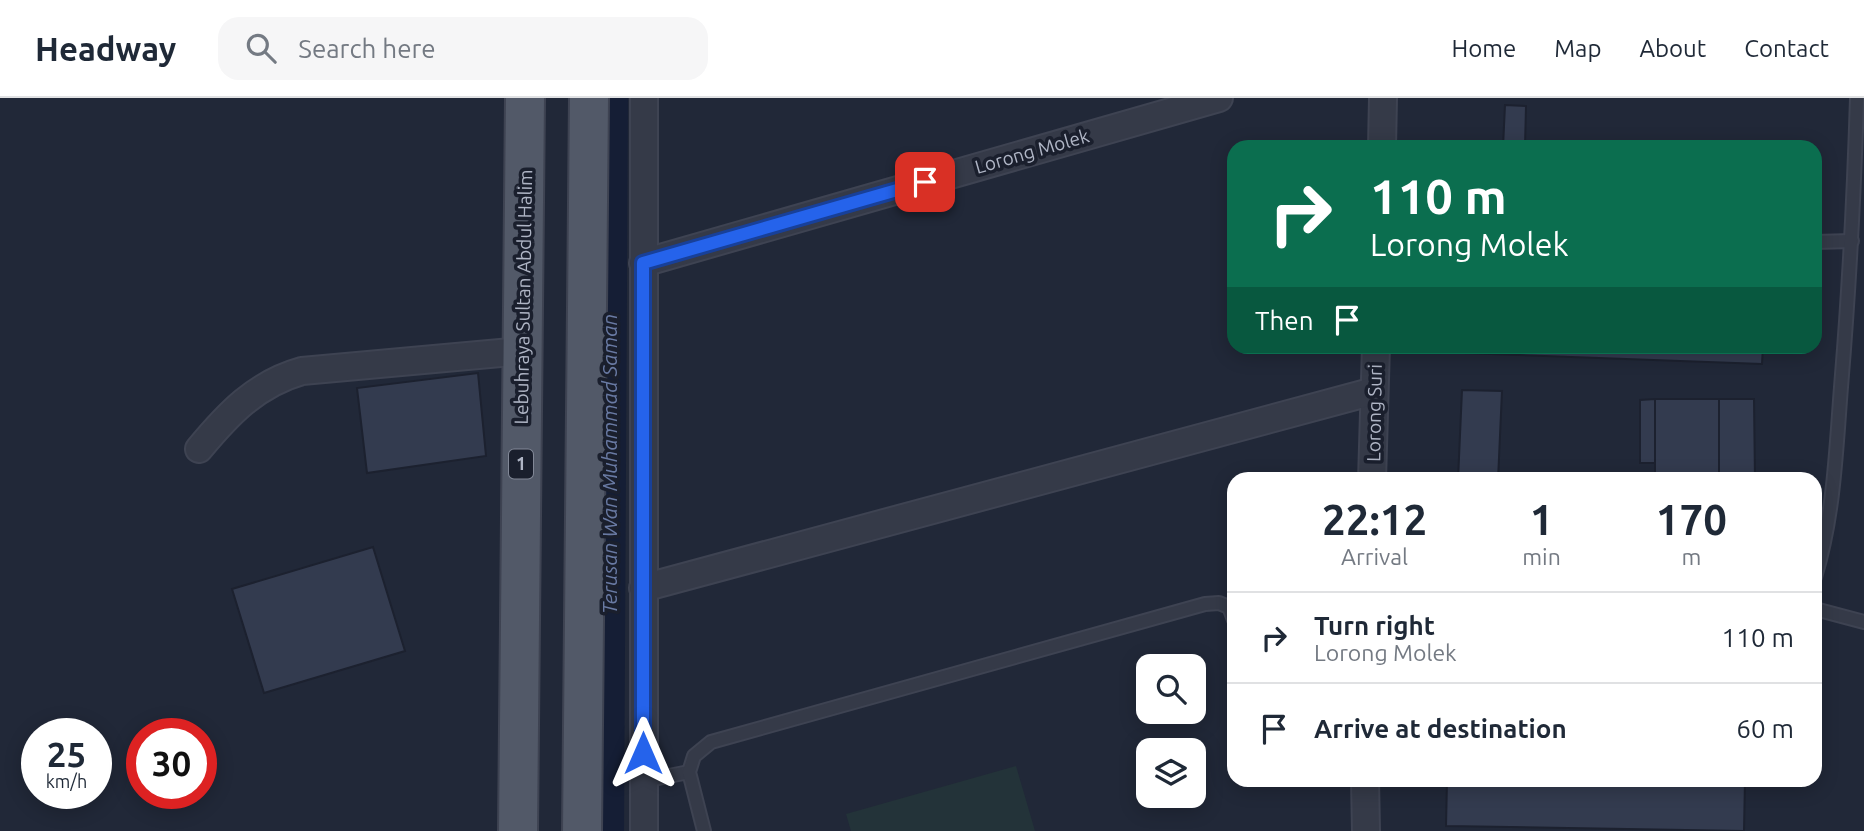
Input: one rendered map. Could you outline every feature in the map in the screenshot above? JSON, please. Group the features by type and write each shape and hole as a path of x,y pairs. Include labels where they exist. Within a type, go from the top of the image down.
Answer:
{"main road":[{"name":"Lebuhraya Sultan Abdul Halim","path":"518,831 525,98"},
{"path":"582,831 589,98"}],"street":[{"path":"644,98 644,831"},
{"name":"Lorong Molek","path":"643,263 1219,98"},
{"path":"1381,140 1383,98"},
{"path":"199,449 231,410 284,376 302,371 522,351"},
{"name":"Lorong Suri","path":"1372,472 1376,354"},
{"path":"643,588 1374,391"},
{"path":"1365,787 1366,831"}],"lane":[{"path":"1822,553 1828,532 1852,241 1857,98"},
{"path":"1822,243 1852,241"},
{"path":"704,831 689,772 694,756 711,742 1165,615 1219,603 1227,606"},
{"path":"1822,611 1864,622"},
{"path":"643,781 689,772"}],"shaded area":[{"path":"1016,766 1035,831 851,831 846,814"}],"building":[{"path":"1505,105 1526,106 1525,140 1503,140"},
{"path":"1492,354 1763,354 1762,364"},
{"path":"478,373 486,456 367,473 357,388"},
{"path":"1462,390 1502,391 1498,472 1458,472"},
{"path":"1655,399 1655,463 1640,463 1640,400"},
{"path":"1655,399 1719,399 1719,472 1655,472"},
{"path":"1719,399 1754,399 1755,472 1719,472"},
{"path":"373,547 405,651 264,693 232,589"},
{"path":"1447,787 1745,787 1744,831 1446,826"}],"waterway":[{"name":"Terusan Wan Muhammad Saman","path":"608,831 612,98"}],"route":[{"path":"643,753 643,263 925,182"}]}
